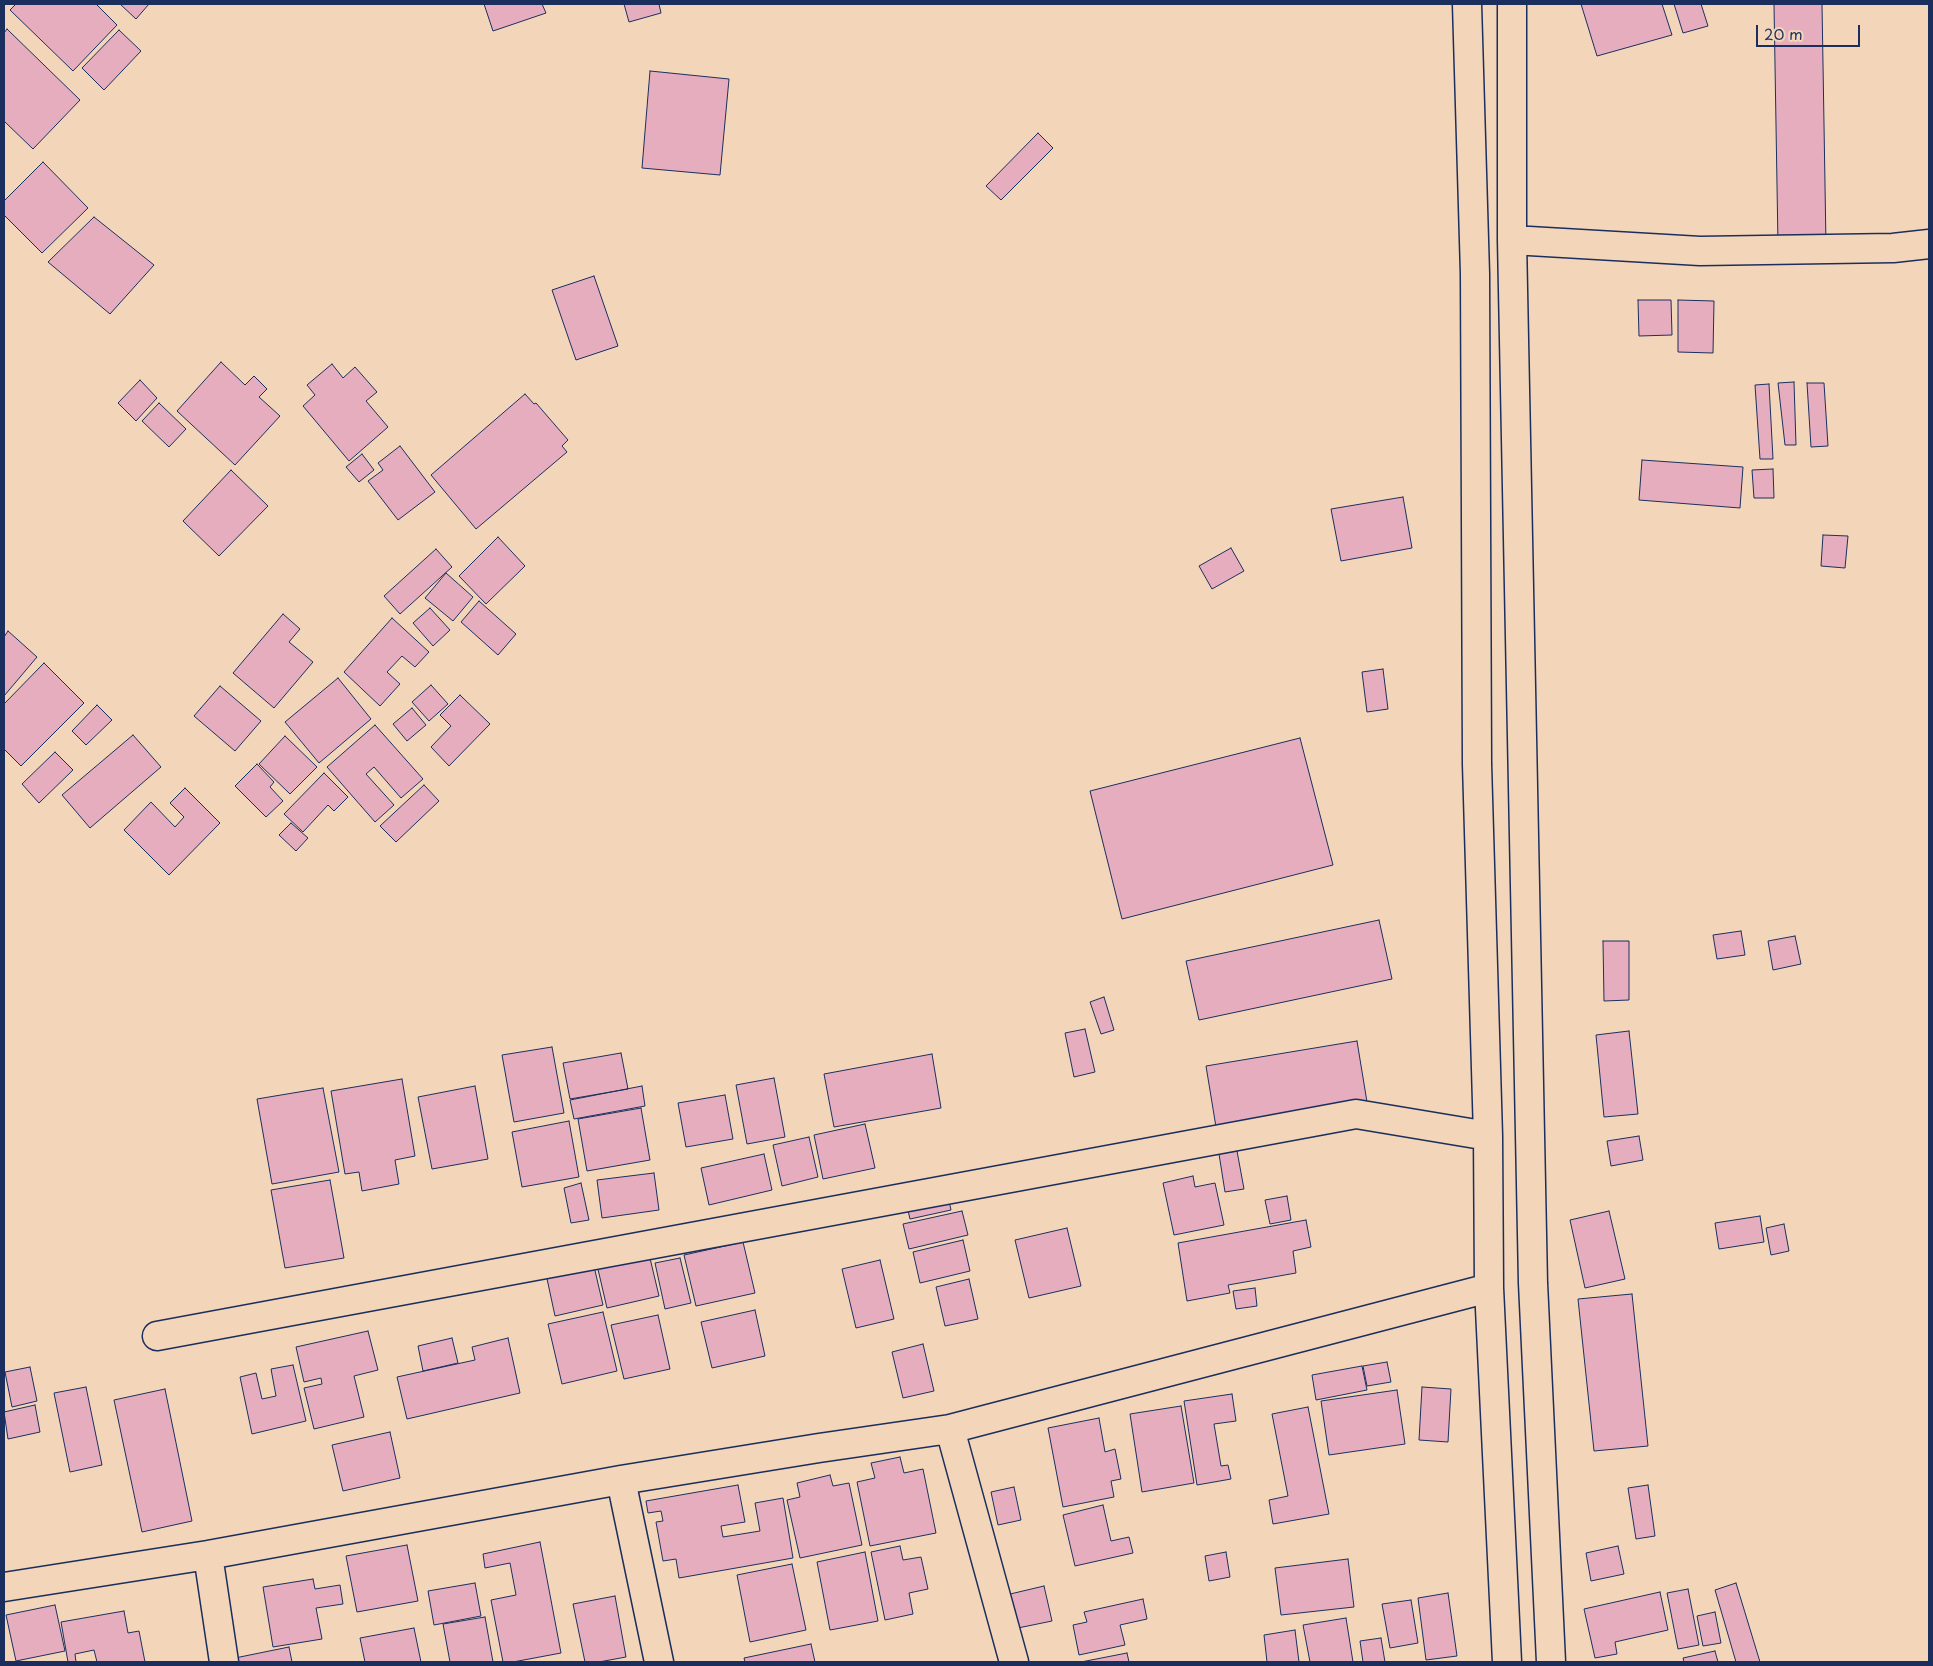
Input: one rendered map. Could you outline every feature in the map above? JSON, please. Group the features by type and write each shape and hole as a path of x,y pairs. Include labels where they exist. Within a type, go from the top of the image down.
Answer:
{"street":[{"path":"1467,4 1474,274 1477,764 1488,1136 1489,1288 1507,1662"},
{"path":"1512,4 1512,240 1533,1283 1551,1662"},
{"path":"1512,240 1700,251 1893,248 1929,244"},
{"path":"157,1336 1356,1114 1488,1136"},
{"path":"4,1588 208,1555 621,1480 950,1429 1489,1288"},
{"path":"950,1429 1014,1662"},
{"path":"621,1480 659,1662"},
{"path":"208,1555 224,1662"}],"building":[{"path":"16,4 96,4 117,25 73,71 10,10"},
{"path":"120,4 149,4 136,19"},
{"path":"484,4 542,4 546,13 493,31"},
{"path":"624,4 659,4 661,13 629,22"},
{"path":"1581,4 1662,4 1672,35 1597,56"},
{"path":"1674,4 1701,4 1708,26 1683,33"},
{"path":"1774,4 1822,4 1826,245 1778,245"},
{"path":"7,29 80,100 33,149 4,121 4,33"},
{"path":"119,30 141,51 104,90 82,68"},
{"path":"650,71 729,79 720,175 642,168"},
{"path":"1038,133 1053,148 1001,200 986,186"},
{"path":"43,162 88,208 42,253 4,215 4,201"},
{"path":"94,217 154,265 110,314 48,262"},
{"path":"594,276 618,346 576,360 552,290"},
{"path":"1638,300 1671,300 1672,335 1639,336"},
{"path":"1678,300 1714,301 1713,353 1678,352"},
{"path":"221,362 245,385 254,376 267,389 259,397 280,416 235,465 177,411"},
{"path":"332,364 343,378 355,367 377,392 366,401 388,427 349,461 303,406 315,395 307,385"},
{"path":"140,380 157,398 136,421 118,403"},
{"path":"1794,382 1796,445 1785,445 1778,383"},
{"path":"1807,383 1824,383 1828,446 1811,447"},
{"path":"1769,384 1773,459 1760,459 1755,385"},
{"path":"525,394 534,404 536,403 568,440 562,446 567,452 476,529 431,475"},
{"path":"159,403 186,429 169,447 142,421"},
{"path":"400,446 435,492 398,520 368,481 383,470 378,463"},
{"path":"362,454 374,470 359,482 346,467"},
{"path":"1642,460 1743,467 1740,508 1639,500"},
{"path":"1773,469 1774,498 1754,498 1752,470"},
{"path":"231,470 268,506 219,556 183,521"},
{"path":"1403,497 1412,548 1341,561 1331,509"},
{"path":"1823,535 1848,536 1845,568 1821,566"},
{"path":"498,537 525,566 486,604 459,576"},
{"path":"1231,548 1244,571 1212,589 1199,566"},
{"path":"436,549 452,567 400,614 384,596"},
{"path":"446,573 473,597 453,621 425,598"},
{"path":"479,601 516,634 498,655 461,622"},
{"path":"430,608 450,630 433,646 413,623"},
{"path":"283,614 300,629 289,642 313,662 274,708 233,673"},
{"path":"392,618 429,652 415,667 402,656 387,672 400,684 380,706 344,672"},
{"path":"8,631 37,657 4,696 4,637"},
{"path":"44,663 84,703 21,766 4,749 4,704"},
{"path":"1383,669 1388,709 1367,712 1362,672"},
{"path":"338,678 371,719 319,763 285,722"},
{"path":"431,685 448,704 429,721 412,702"},
{"path":"220,686 261,721 235,751 194,716"},
{"path":"460,695 490,724 449,766 431,747 451,726 440,715"},
{"path":"97,705 112,720 86,745 72,731"},
{"path":"412,708 426,725 407,741 393,724"},
{"path":"375,725 423,779 401,798 374,767 366,774 394,805 375,822 327,767"},
{"path":"133,735 161,767 90,828 62,795"},
{"path":"285,736 317,767 290,794 259,764"},
{"path":"1300,738 1333,865 1122,919 1090,791"},
{"path":"55,752 73,770 39,803 22,784"},
{"path":"257,764 274,782 270,787 283,801 266,817 235,786"},
{"path":"324,773 348,797 334,811 328,805 303,832 284,814"},
{"path":"424,785 439,801 396,842 380,826"},
{"path":"185,788 220,823 169,875 124,830 151,802 175,827 184,817 170,803"},
{"path":"291,823 308,838 296,851 279,835"},
{"path":"1379,920 1392,979 1199,1020 1186,961"},
{"path":"1741,931 1745,955 1717,959 1713,935"},
{"path":"1795,936 1801,964 1773,970 1768,941"},
{"path":"1603,941 1629,941 1629,1000 1604,1001"},
{"path":"1104,997 1114,1030 1101,1034 1090,1002"},
{"path":"1085,1029 1095,1072 1074,1077 1065,1033"},
{"path":"1629,1031 1638,1114 1604,1117 1596,1035"},
{"path":"1357,1041 1367,1102 1216,1127 1206,1066"},
{"path":"552,1047 564,1113 514,1122 502,1055"},
{"path":"621,1053 628,1089 570,1099 563,1063"},
{"path":"932,1054 941,1108 834,1127 824,1074"},
{"path":"774,1078 785,1137 747,1144 736,1085"},
{"path":"402,1079 415,1156 395,1160 399,1184 362,1191 359,1172 345,1174 331,1091"},
{"path":"475,1086 488,1159 432,1169 418,1097"},
{"path":"642,1086 645,1106 574,1119 570,1100"},
{"path":"323,1088 339,1172 272,1184 257,1099"},
{"path":"725,1095 733,1139 686,1147 678,1103"},
{"path":"641,1108 650,1160 587,1171 578,1119"},
{"path":"569,1121 579,1177 522,1187 512,1132"},
{"path":"865,1124 875,1168 823,1179 814,1135"},
{"path":"1639,1136 1643,1160 1611,1166 1607,1141"},
{"path":"809,1137 818,1177 782,1186 773,1145"},
{"path":"1237,1151 1244,1189 1225,1192 1219,1154"},
{"path":"764,1154 772,1190 709,1205 701,1168"},
{"path":"654,1173 659,1210 602,1218 597,1180"},
{"path":"1193,1176 1195,1187 1215,1183 1224,1225 1174,1235 1163,1183"},
{"path":"330,1180 344,1258 285,1268 271,1190"},
{"path":"581,1183 589,1220 571,1223 564,1188"},
{"path":"947,1192 951,1210 910,1219 906,1202"},
{"path":"1287,1196 1291,1220 1270,1224 1265,1200"},
{"path":"962,1211 968,1235 909,1249 903,1224"},
{"path":"1609,1211 1625,1279 1585,1288 1570,1220"},
{"path":"1760,1216 1764,1242 1719,1249 1715,1223"},
{"path":"1306,1220 1311,1247 1293,1251 1296,1273 1228,1285 1230,1293 1187,1301 1178,1243"},
{"path":"1784,1224 1789,1251 1771,1255 1766,1228"},
{"path":"1067,1228 1081,1286 1029,1298 1015,1240"},
{"path":"963,1240 970,1271 920,1283 913,1252"},
{"path":"743,1242 755,1293 696,1306 684,1255"},
{"path":"649,1254 659,1296 607,1308 597,1265"},
{"path":"680,1258 691,1303 665,1309 655,1263"},
{"path":"880,1260 894,1319 856,1328 842,1269"},
{"path":"593,1262 603,1305 555,1316 546,1274"},
{"path":"969,1279 978,1319 945,1326 936,1287"},
{"path":"1255,1288 1257,1306 1236,1309 1233,1291"},
{"path":"1632,1294 1648,1446 1594,1451 1578,1299"},
{"path":"755,1310 765,1356 712,1368 701,1322"},
{"path":"603,1312 617,1371 562,1384 548,1324"},
{"path":"658,1315 670,1369 624,1379 611,1325"},
{"path":"368,1331 378,1370 354,1376 364,1417 314,1429 304,1388 322,1384 321,1378 304,1382 296,1347"},
{"path":"452,1338 458,1363 423,1371 418,1346"},
{"path":"508,1338 520,1393 407,1419 397,1377 475,1360 472,1347"},
{"path":"923,1344 934,1391 903,1398 892,1352"},
{"path":"1387,1362 1391,1382 1367,1386 1363,1366"},
{"path":"293,1365 306,1421 252,1434 240,1377 256,1373 262,1399 276,1396 271,1369"},
{"path":"1362,1366 1367,1390 1316,1400 1312,1375"},
{"path":"30,1367 37,1401 12,1407 5,1372"},
{"path":"86,1387 102,1465 70,1472 54,1393"},
{"path":"1422,1387 1451,1389 1448,1442 1419,1440"},
{"path":"165,1389 192,1521 142,1532 114,1400"},
{"path":"1397,1390 1405,1444 1329,1455 1321,1401"},
{"path":"1232,1394 1236,1421 1214,1424 1221,1466 1228,1465 1231,1479 1197,1485 1184,1401"},
{"path":"35,1405 40,1432 8,1439 4,1412"},
{"path":"1181,1406 1194,1483 1142,1492 1130,1414"},
{"path":"1308,1407 1329,1514 1273,1524 1269,1500 1288,1496 1272,1414"},
{"path":"1099,1418 1105,1452 1115,1449 1121,1479 1111,1481 1114,1497 1063,1507 1048,1428"},
{"path":"390,1432 400,1478 343,1491 332,1445"},
{"path":"900,1457 904,1473 923,1469 936,1533 870,1546 857,1482 875,1478 871,1463"},
{"path":"830,1475 833,1486 849,1483 862,1545 800,1558 787,1500 800,1497 797,1483"},
{"path":"738,1485 745,1522 721,1526 723,1537 760,1531 755,1503 783,1498 793,1558 679,1578 676,1559 663,1561 656,1522 663,1521 661,1511 648,1513 646,1501"},
{"path":"1648,1485 1655,1536 1636,1539 1628,1488"},
{"path":"1014,1487 1021,1520 998,1525 991,1492"},
{"path":"1103,1505 1111,1541 1129,1537 1133,1553 1075,1566 1063,1515"},
{"path":"540,1542 561,1653 513,1662 503,1662 491,1600 516,1595 510,1563 485,1568 483,1554"},
{"path":"407,1545 418,1601 357,1612 346,1556"},
{"path":"900,1546 903,1560 921,1557 928,1589 909,1593 913,1614 885,1620 871,1552"},
{"path":"1618,1546 1624,1574 1591,1581 1586,1553"},
{"path":"865,1552 878,1621 830,1630 817,1562"},
{"path":"1226,1552 1230,1577 1209,1581 1205,1556"},
{"path":"1348,1559 1354,1607 1281,1615 1275,1568"},
{"path":"792,1564 806,1630 750,1642 737,1575"},
{"path":"313,1579 315,1589 340,1585 343,1604 316,1608 322,1639 273,1647 263,1587"},
{"path":"475,1583 481,1616 434,1625 428,1591"},
{"path":"1736,1583 1760,1662 1736,1662 1715,1590"},
{"path":"1044,1586 1052,1621 1013,1629 1006,1595"},
{"path":"1688,1589 1699,1645 1678,1649 1667,1593"},
{"path":"1660,1592 1668,1630 1615,1642 1617,1654 1595,1658 1584,1609"},
{"path":"1448,1593 1457,1656 1426,1660 1418,1598"},
{"path":"615,1596 626,1657 599,1662 585,1662 573,1604"},
{"path":"1143,1599 1147,1619 1120,1625 1125,1645 1079,1655 1073,1625 1087,1622 1084,1612"},
{"path":"1411,1600 1418,1643 1390,1648 1382,1604"},
{"path":"55,1605 65,1651 16,1661 6,1615"},
{"path":"124,1611 128,1633 139,1631 145,1662 97,1662 94,1650 75,1654 76,1662 68,1662 61,1622"},
{"path":"1715,1612 1721,1643 1703,1646 1697,1616"},
{"path":"485,1617 493,1662 450,1662 443,1624"},
{"path":"1346,1618 1353,1662 1310,1662 1303,1625"},
{"path":"414,1628 421,1662 365,1662 360,1638"},
{"path":"1295,1630 1299,1662 1267,1662 1264,1635"},
{"path":"1381,1638 1385,1662 1363,1662 1360,1641"},
{"path":"811,1644 815,1662 745,1662 744,1658"},
{"path":"289,1647 292,1662 235,1662 235,1658"},
{"path":"1715,1651 1718,1662 1684,1662 1683,1658"},
{"path":"1127,1653 1129,1662 1081,1662"}]}
